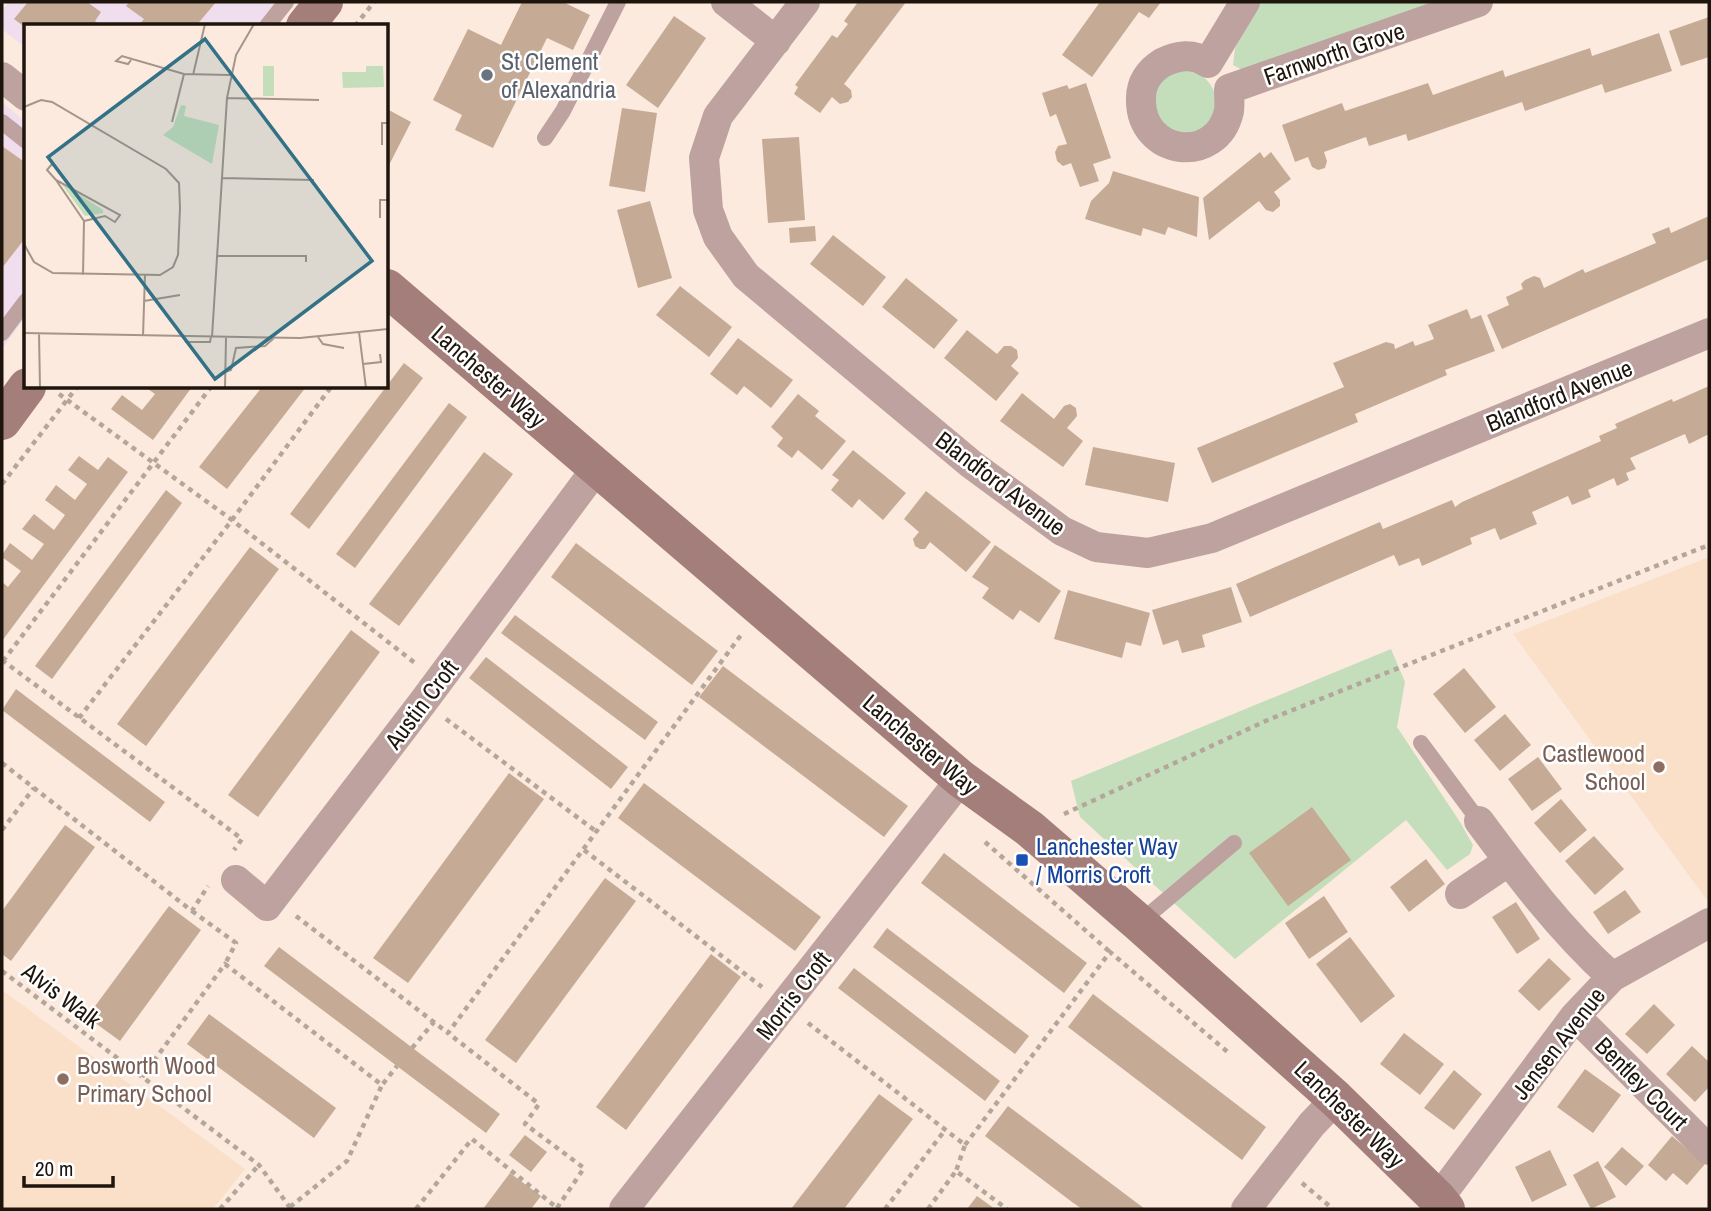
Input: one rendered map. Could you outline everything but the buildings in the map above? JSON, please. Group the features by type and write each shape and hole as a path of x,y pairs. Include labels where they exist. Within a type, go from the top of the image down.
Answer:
{"street":[{"path":"726,2 776,41"},
{"name":"Blandford Avenue","path":"805,2 718,116 704,158 708,211 718,237 746,276 971,464 1062,531 1096,547 1148,553 1212,538 1709,332"},
{"path":"1208,62 1245,2"},
{"name":"Farnworth Grove","path":"1229,89 1479,2"},
{"path":"1196,55 1208,62 1229,89 1229,112 1217,134 1196,147 1178,148 1160,141 1147,127 1140,113 1141,88 1153,69 1174,57 1196,55"},
{"path":"2,77 24,94"},
{"name":"Lanchester Way","path":"388,289 961,779 1030,830 1139,923 1336,1098 1442,1204"},
{"path":"2,421 26,388"},
{"name":"Austin Croft","path":"273,898 596,469"},
{"name":"Morris Croft","path":"624,1209 961,779"},
{"path":"1479,821 1586,954 1612,977"},
{"path":"1460,894 1509,861"},
{"path":"227,875 267,906 273,898"},
{"name":"Jensen Avenue","path":"1442,1204 1576,1016 1612,977 1709,923"},
{"name":"Bentley Court","path":"1576,1016 1709,1150"},
{"path":"1247,1209 1312,1124 1336,1098"}],"lane":[{"path":"545,138 563,111 618,2"},
{"path":"271,24 309,7"},
{"path":"2,122 24,139"},
{"path":"2,333 24,304"},
{"path":"1421,743 1479,821"},
{"path":"1139,923 1234,843"}],"path":[{"path":"357,24 374,2"},
{"path":"2,484 76,388"},
{"path":"192,911 227,875 242,839 3,660 210,388"},
{"path":"79,718 330,388"},
{"path":"67,399 232,520 597,832"},
{"path":"1030,830 1270,719 1709,545"},
{"path":"448,1033 741,634"},
{"path":"2,763 236,943 225,964 142,1077"},
{"path":"2,830 34,788"},
{"path":"981,838 1238,1060"},
{"path":"273,898 538,1104 525,1124 584,1168 558,1208 472,1139 416,1209"},
{"path":"965,1144 1110,952"},
{"path":"225,964 382,1085"},
{"name":"Alvis Walk","path":"2,971 260,1165 290,1208"},
{"path":"412,1048 434,1022"},
{"path":"290,1208 347,1161 382,1085 397,1066"},
{"path":"885,1209 945,1130"},
{"path":"220,1209 260,1165"},
{"path":"1280,1165 1333,1209"},
{"path":"928,1209 956,1171 1007,1209"}],"shaded area":[{"path":"9,2 279,2 262,24 24,24 24,46 2,29 2,11"},
{"path":"2,102 24,120 24,319 2,349"},
{"name":"Castlewood School","path":"1709,557 1709,903 1513,634"},
{"name":"Bosworth Wood Primary School","path":"2,990 245,1169 213,1209 2,1209"}],"green space":[{"path":"1259,2 1451,2 1246,72 1233,65 1235,48"},
{"path":"1186,70 1207,80 1217,107 1208,126 1182,137 1156,122 1153,94 1158,81"},
{"path":"1391,649 1405,682 1397,727 1473,845 1470,854 1447,870 1406,820 1235,959 1080,817 1071,781"}],"place":[{"name":"St Clement of Alexandria","path":"487,75"},
{"name":"Castlewood School","path":"1659,767"},
{"name":"Lanchester Way / Morris Croft","path":"1022,860"},
{"name":"Bosworth Wood Primary School","path":"63,1079"}]}
